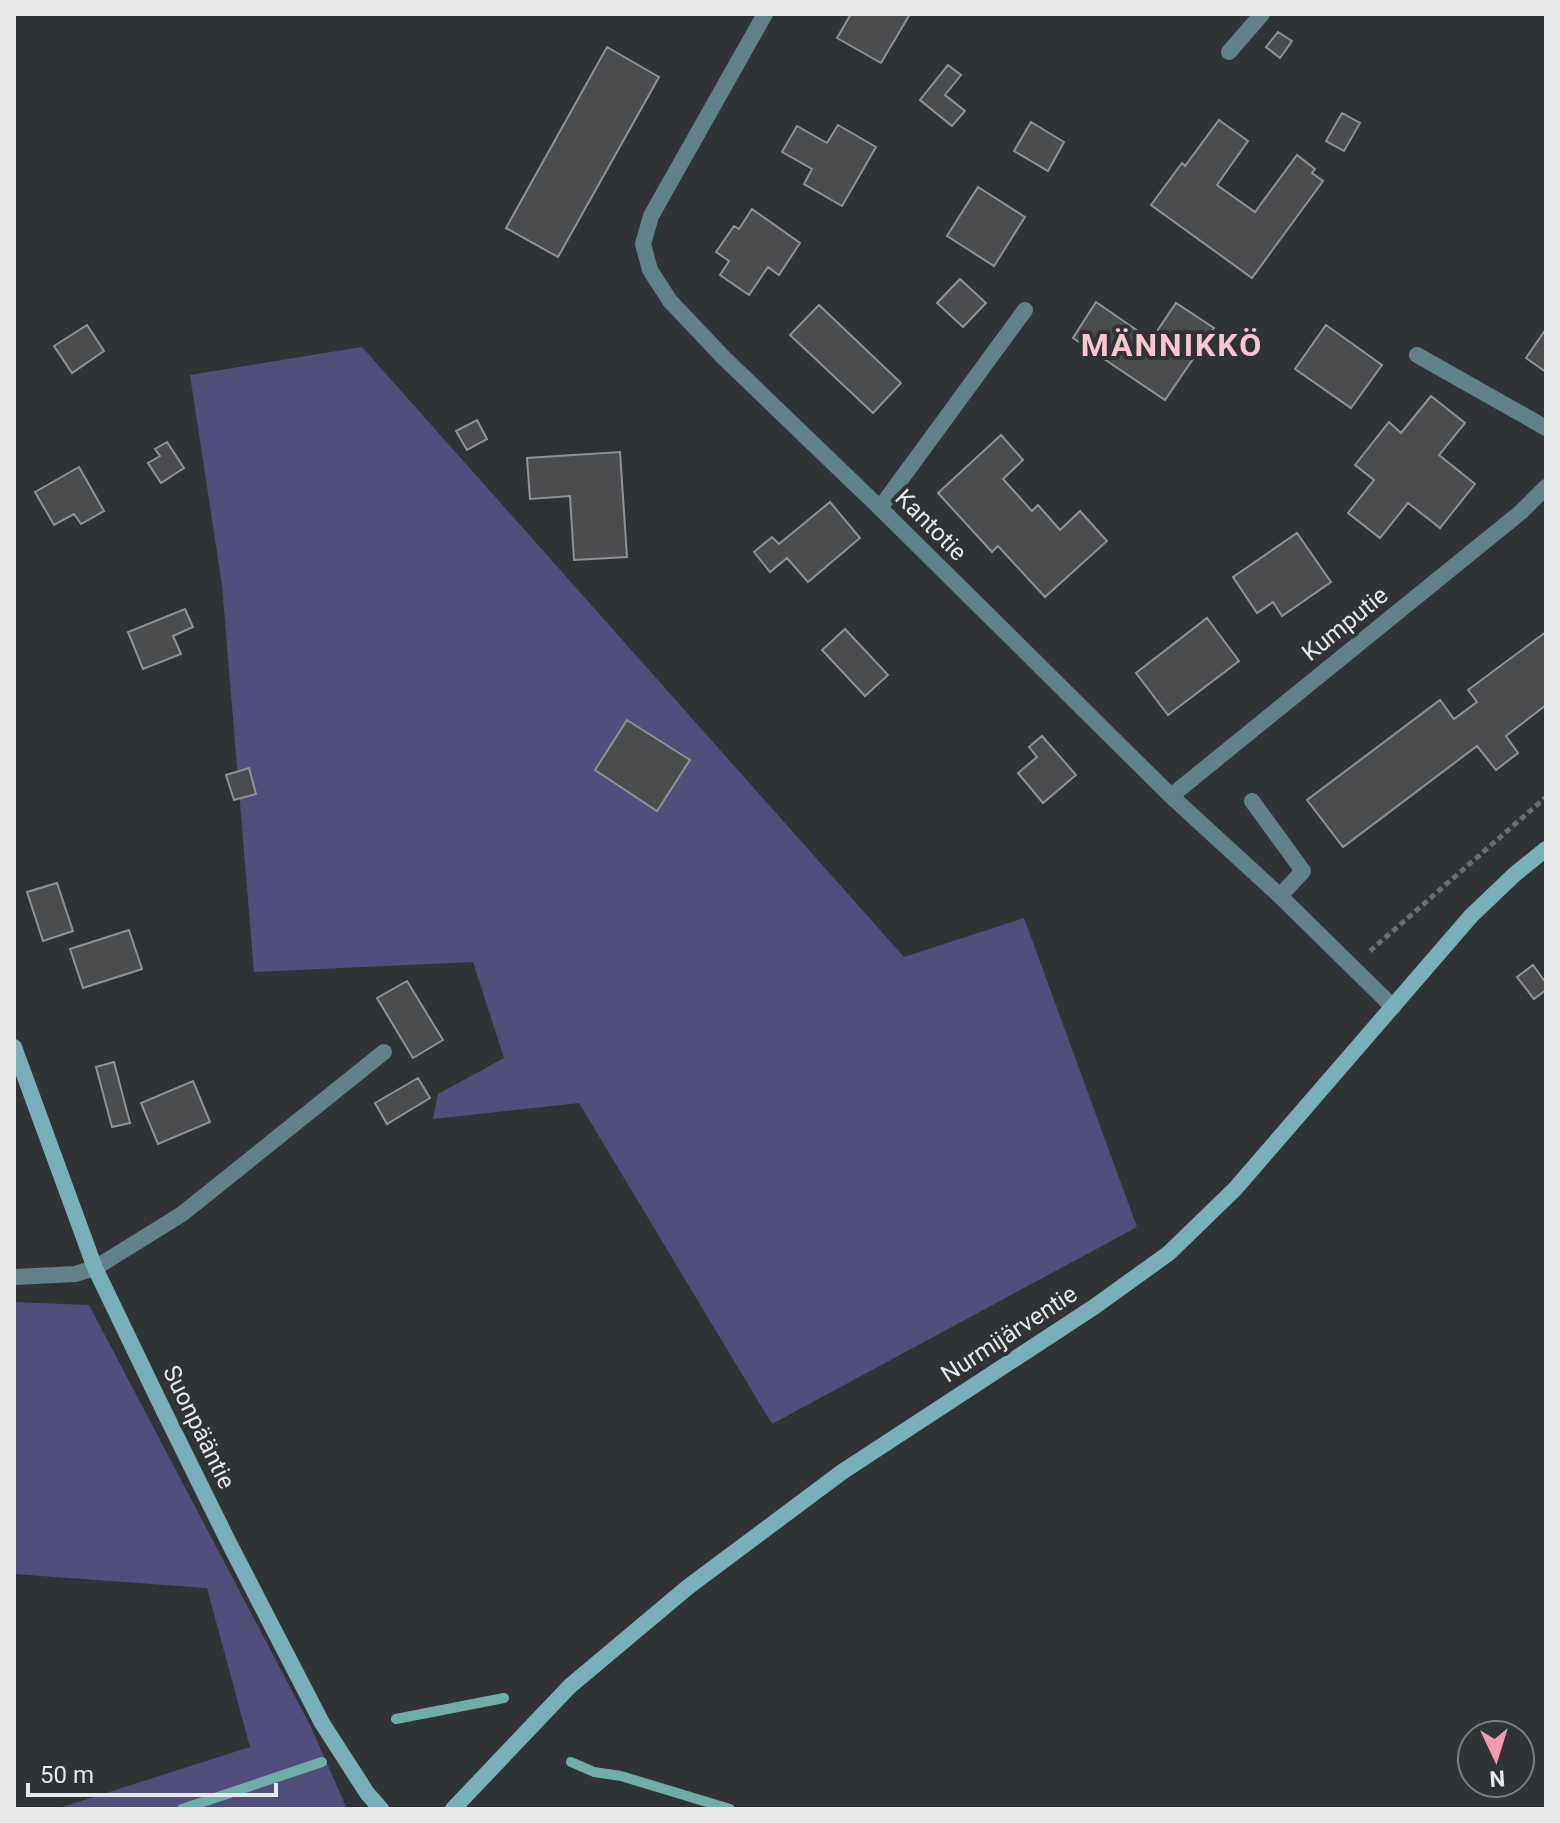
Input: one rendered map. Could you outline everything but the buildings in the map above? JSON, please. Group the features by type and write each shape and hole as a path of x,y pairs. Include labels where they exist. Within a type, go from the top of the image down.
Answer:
{"street":[{"name":"Kantotie","path":"765,14 651,216 643,244 650,270 670,301 724,358 1171,796 1280,896 1393,1007"},
{"path":"1229,52 1262,14"},
{"path":"880,508 1025,310"},
{"path":"1417,355 1546,428"},
{"name":"Kumputie","path":"1171,796 1521,512 1546,487"},
{"path":"1252,801 1303,871 1280,896"},
{"name":"Nurmijärventie","path":"453,1809 570,1686 688,1587 842,1472 1094,1307 1169,1253 1235,1189 1471,916 1546,849"},
{"name":"Suonpääntie","path":"14,1047 95,1268 228,1541 322,1723 367,1793 381,1809"},
{"path":"14,1277 75,1274 95,1268 182,1214 384,1052"}],"path":[{"path":"1352,968 1546,797"}],"shaded area":[{"path":"362,347 904,957 1024,918 1137,1227 772,1424 579,1103 433,1119 438,1094 504,1058 473,962 254,972 222,585 190,375"},
{"path":"14,1302 89,1305 311,1727 347,1809 56,1809 250,1747 207,1588 14,1574"}],"waterway":[{"path":"396,1719 504,1698"},
{"path":"182,1809 322,1762"},
{"path":"571,1762 594,1772 621,1776 730,1809"}],"district":[{"name":"MÄNNIKKÖ","path":"1172,345"}]}
